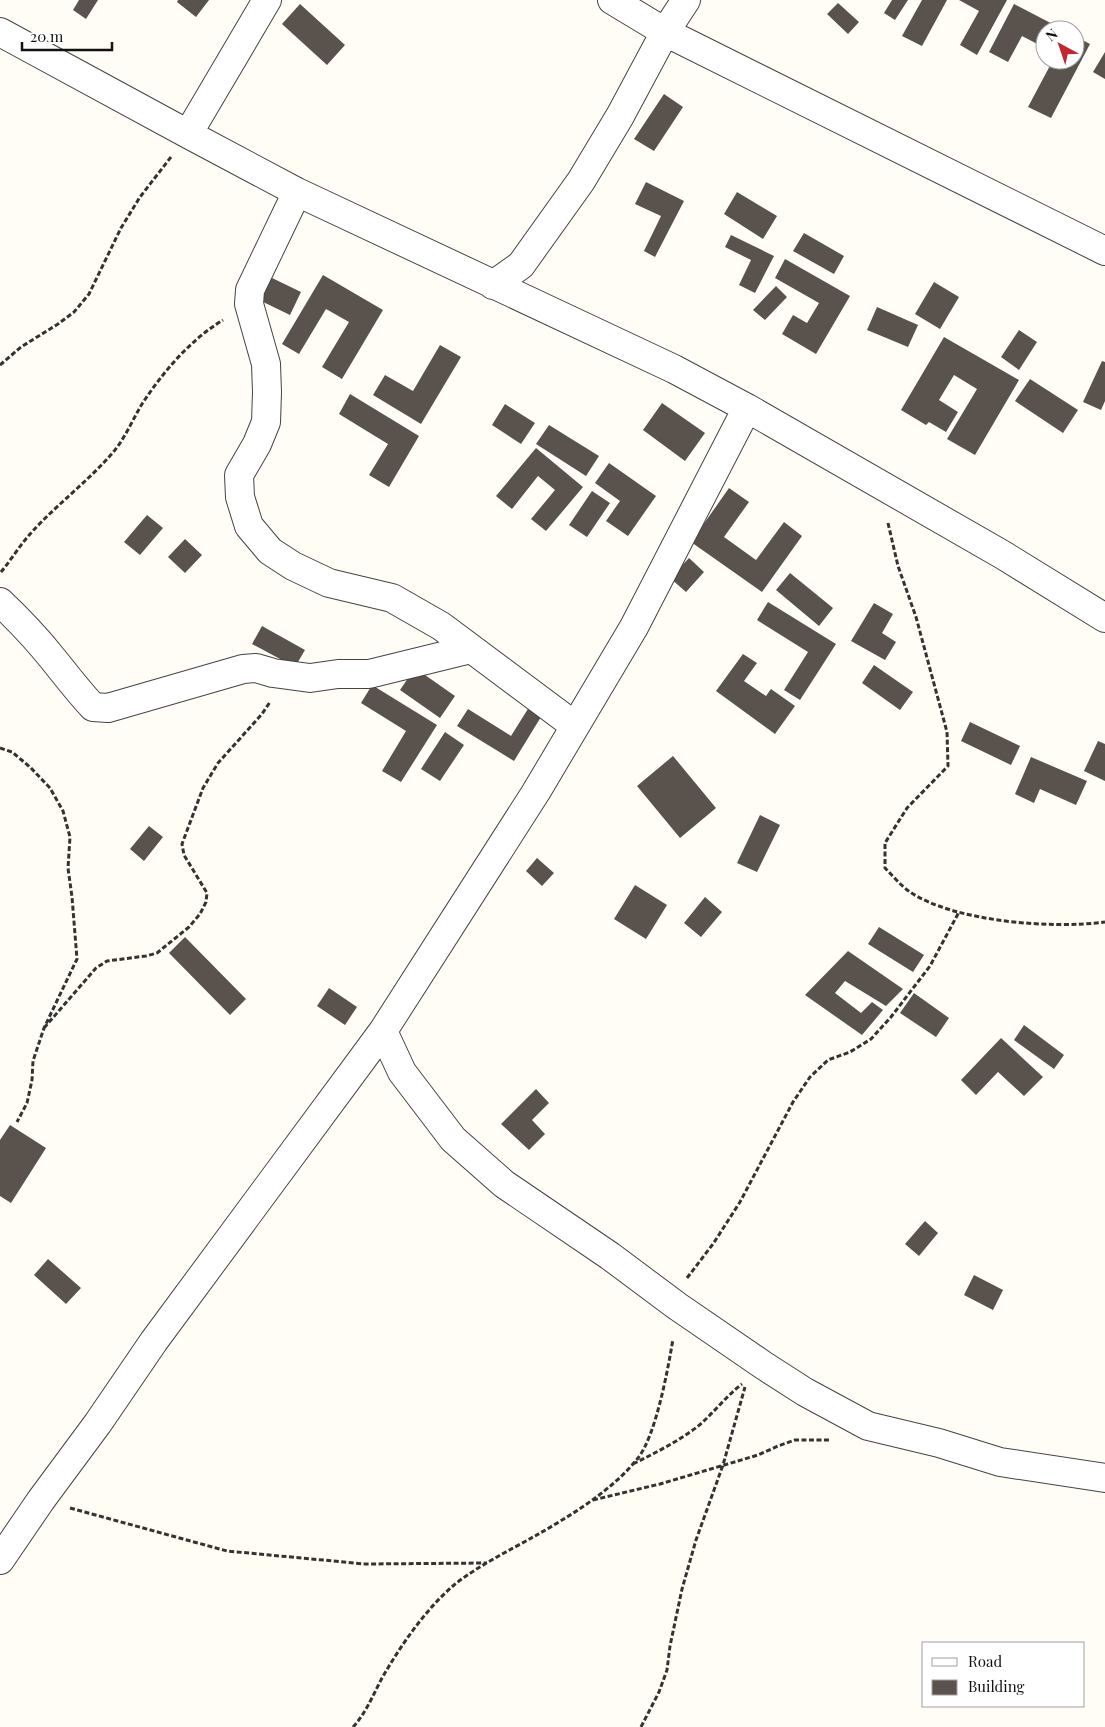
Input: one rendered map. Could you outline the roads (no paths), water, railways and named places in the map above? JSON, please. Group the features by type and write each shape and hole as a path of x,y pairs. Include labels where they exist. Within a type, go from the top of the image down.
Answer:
{"street":[{"path":"188,134 267,0"},
{"path":"612,0 665,32 1105,251"},
{"path":"494,285 521,265 582,181 620,116 665,32 686,0"},
{"path":"0,32 298,192 674,369 747,408 1003,555 1105,618"},
{"path":"298,192 250,290 249,304 266,364 267,392 266,422 257,444 239,475 240,496 250,526 270,550 293,566 329,582 392,598 441,626 575,726"},
{"path":"0,1560 40,1500 98,1423 154,1341 383,1031 536,792 634,627 747,408"},
{"path":"0,602 28,630 54,660 72,685 93,707 108,708 256,668 273,673 310,678 338,674 369,674 471,649"},
{"path":"383,1031 402,1072 453,1139 504,1184 610,1256 673,1303 805,1392 868,1426 939,1443 1000,1462 1105,1478"}]}
